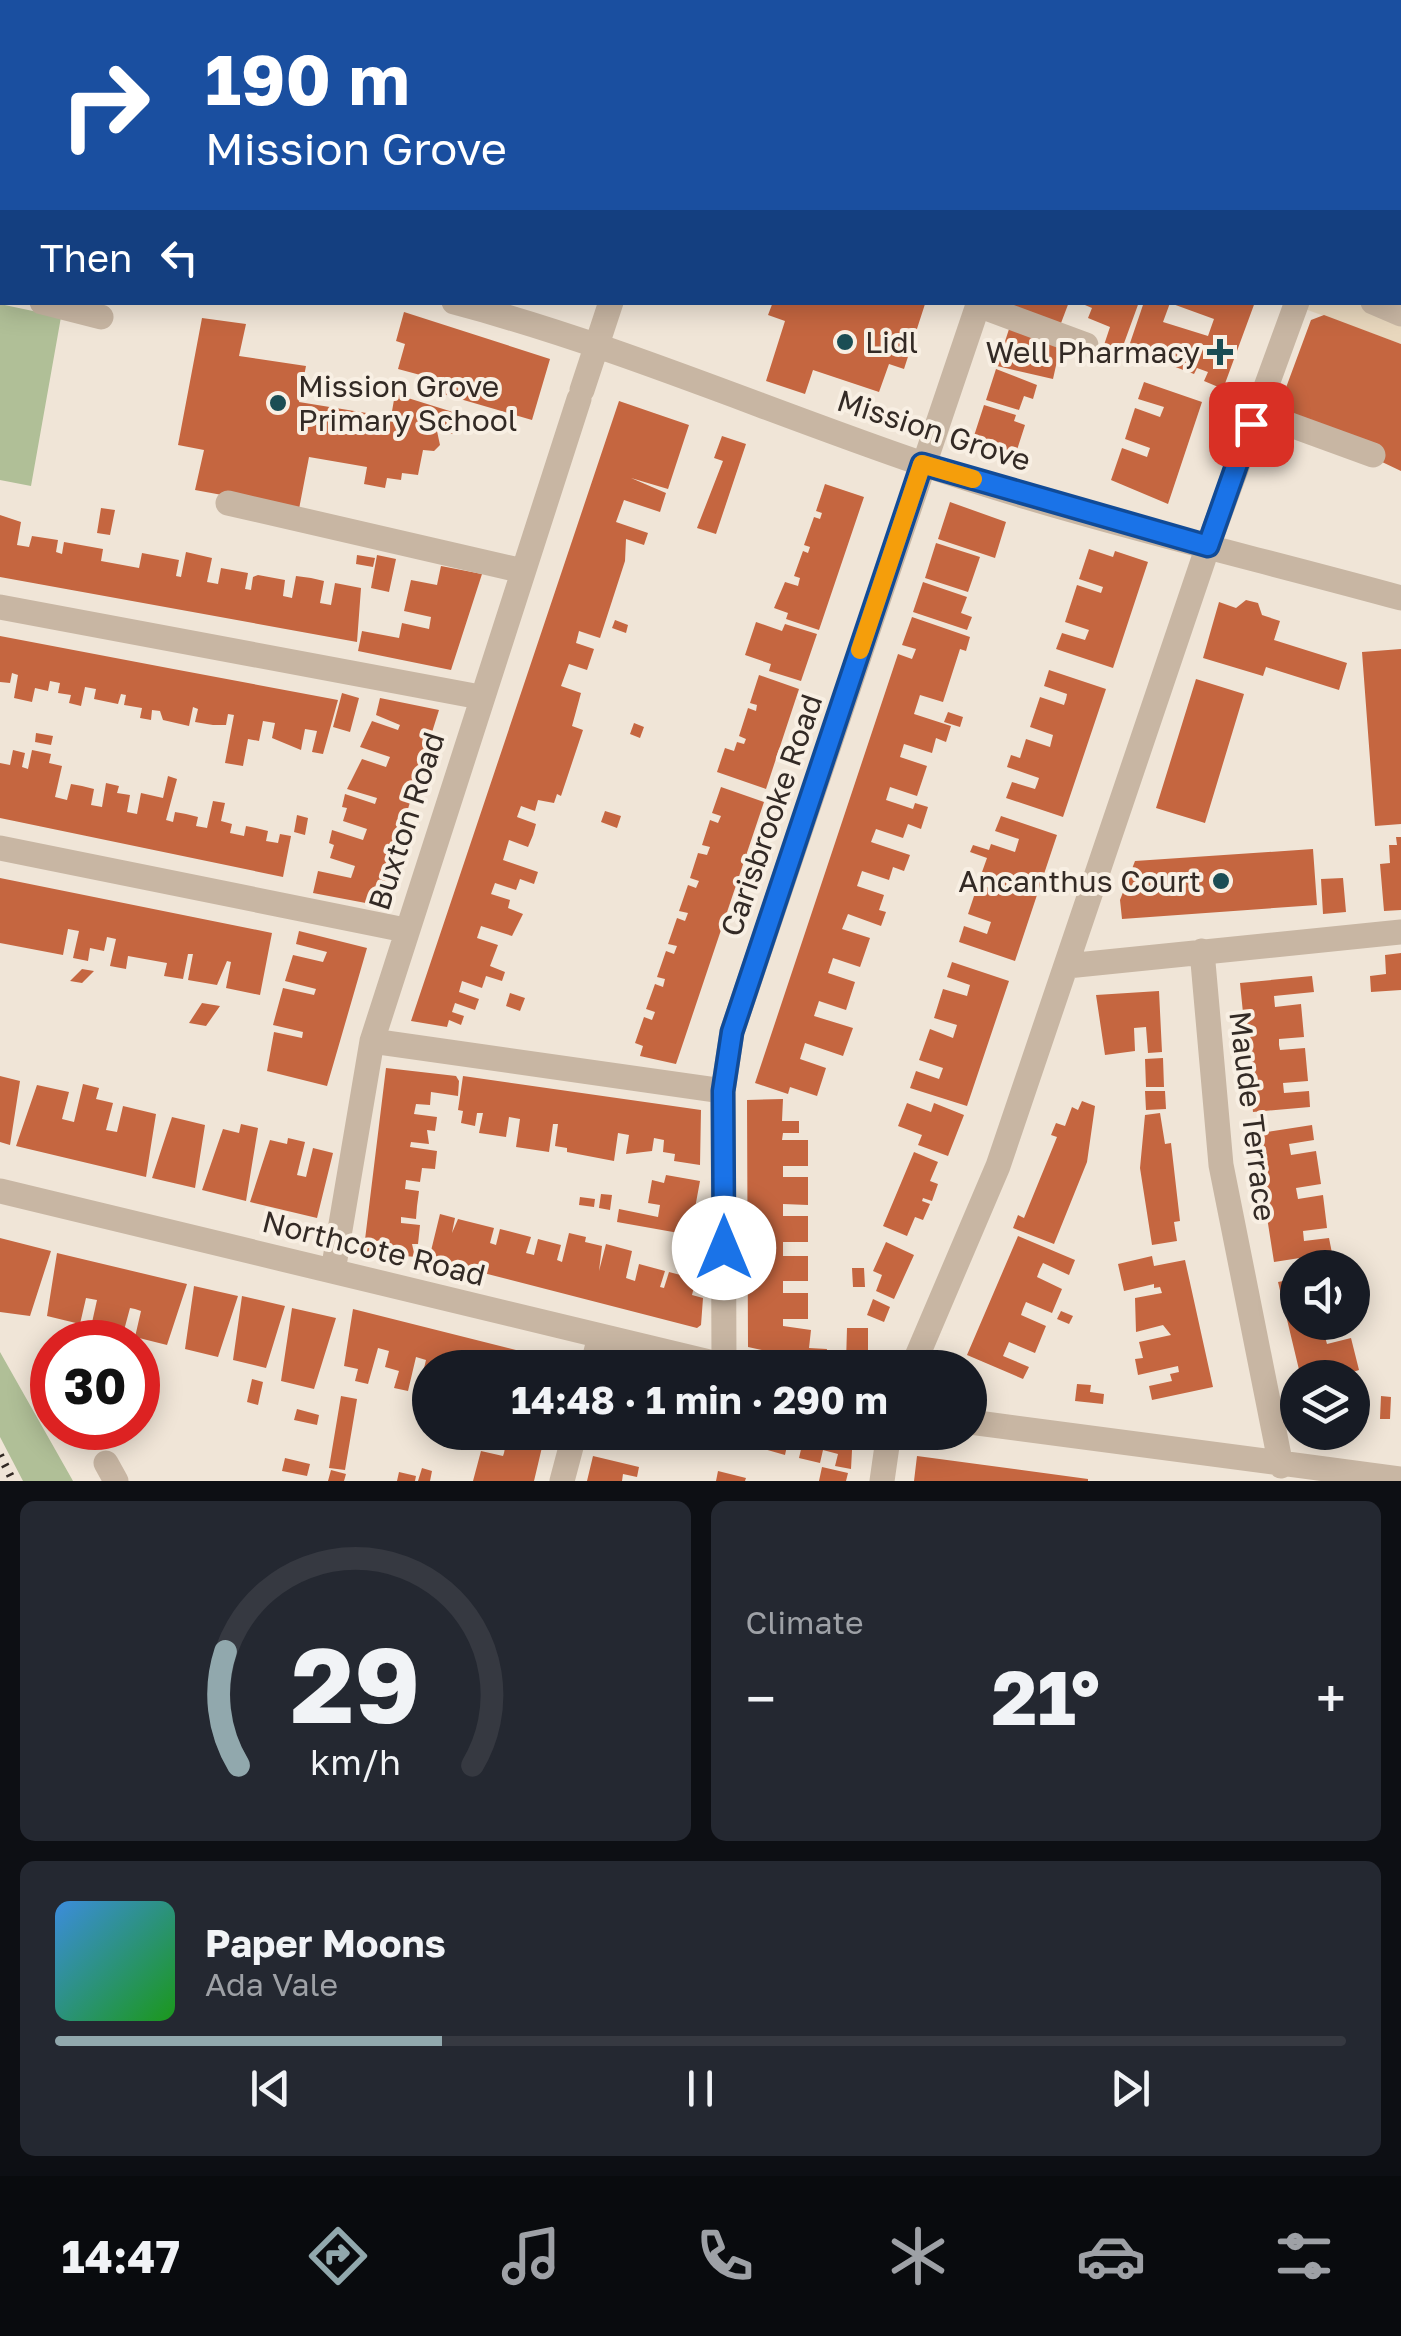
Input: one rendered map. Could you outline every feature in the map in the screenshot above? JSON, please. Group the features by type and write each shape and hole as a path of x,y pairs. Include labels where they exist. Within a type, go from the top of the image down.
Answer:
{"street":[{"path":"54,305 101,317"},
{"name":"Mission Grove","path":"463,305 596,347 922,464 1401,598"},
{"name":"Buxton Road","path":"333,1271 372,1040 610,305"},
{"name":"Carisbrooke Road","path":"729,1350 723,1091 732,1032 978,305"},
{"path":"981,305 1086,345"},
{"path":"920,1350 998,1166 1208,546 1296,305"},
{"path":"1255,412 1372,455"},
{"path":"228,503 523,571"},
{"path":"0,607 480,697"},
{"path":"0,848 405,930"},
{"path":"1067,966 1401,932"},
{"name":"Maude Terrace","path":"1202,951 1221,1166 1281,1466"},
{"path":"372,1040 723,1091"},
{"name":"Northcote Road","path":"0,1191 660,1350"},
{"path":"596,1350 600,1336"},
{"path":"987,1424 1401,1479"},
{"path":"562,1481 570,1450"},
{"path":"882,1481 886,1450"}],"green space":[{"path":"0,305 5,305 61,317 31,486 0,480"},
{"path":"0,1352 30,1405 30,1450 55,1450 73,1481 23,1481 0,1437"}],"shaded area":[{"path":"1306,305 1401,305 1401,344 1305,309"}],"building":[{"name":"Lidl","path":"772,305 925,305 904,369 889,364 879,392 813,370 805,394 766,381 785,321 768,315"},
{"path":"1002,305 1068,305 1058,331"},
{"path":"1085,305 1138,305 1119,357 1102,351 1110,327 1088,318 1092,308"},
{"path":"1143,305 1169,305 1163,322 1208,336 1214,319 1176,305 1254,305 1223,389 1204,381 1208,372 1197,368 1194,374 1128,349"},
{"path":"404,312 550,359 532,420 436,392 439,380 398,369 405,344 396,341"},
{"path":"1324,315 1401,344 1401,471 1277,412 1311,320"},
{"path":"202,318 246,324 239,356 306,366 299,402 391,417 395,394 456,413 453,434 437,431 440,445 434,451 423,450 418,475 402,473 401,480 387,478 385,488 364,484 367,467 309,457 299,509 195,490 204,450 178,445"},
{"path":"1010,326 1061,343 1053,379 997,366"},
{"path":"996,369 1037,385 1033,399 1024,396 1019,410 986,400"},
{"path":"1144,382 1202,402 1168,504 1111,480 1122,448 1147,457 1150,448 1125,439 1135,408 1160,417 1164,407 1138,399"},
{"path":"619,401 689,425 668,489 631,478 666,493 660,512 624,500 616,522 648,533 644,545 626,539 625,561 600,638 579,631 576,643 594,649 587,670 569,664 561,686 581,693 572,726 583,730 561,796 557,794 554,803 538,800 535,811 521,806 517,817 536,824 533,835 528,847 509,840 503,860 538,872 534,884 520,879 516,890 495,883 491,894 510,900 508,908 523,914 512,936 481,926 477,938 498,945 490,966 505,972 502,981 486,976 482,988 462,981 459,992 479,999 475,1010 455,1003 452,1012 464,1016 461,1025 449,1020 447,1027 411,1021"},
{"path":"984,405 1016,415 1014,421 1025,425 1016,453 973,439"},
{"path":"722,436 746,444 716,534 697,528 723,461 714,458"},
{"path":"825,484 864,497 819,630 786,619 788,613 774,608 785,582 798,586 800,578 794,576 803,551 808,553 810,547 804,545 814,517 820,519 822,513 816,511"},
{"path":"950,502 1006,522 995,558 938,539"},
{"path":"101,508 115,510 110,535 97,533"},
{"path":"0,515 21,522 17,545 29,547 32,536 58,540 56,552 62,554 64,542 103,549 101,561 139,568 142,553 179,560 176,576 181,577 186,552 212,558 207,582 218,584 221,568 248,573 245,589 251,590 253,577 258,575 285,580 283,596 292,598 296,576 311,578 324,581 320,603 331,605 335,583 361,588 357,642 0,577"},
{"path":"936,543 980,557 968,592 925,578"},
{"path":"1089,549 1113,557 1115,551 1148,562 1113,668 1056,649 1062,633 1085,640 1089,630 1065,622 1077,585 1101,593 1103,587 1079,579"},
{"path":"357,555 375,558 373,567 356,564"},
{"path":"377,555 396,559 389,592 371,588"},
{"path":"441,566 482,574 451,670 358,651 362,631 399,638 402,623 429,629 431,617 404,611 411,580 437,585"},
{"path":"923,582 967,597 961,613 972,617 967,630 913,612"},
{"path":"1246,600 1258,603 1262,615 1280,621 1274,640 1347,663 1339,690 1266,667 1263,676 1203,658 1219,602 1236,608"},
{"path":"912,617 970,637 966,651 960,649 943,702 920,695 914,714 951,726 946,742 936,738 932,753 904,744 900,757 927,766 917,796 890,787 886,800 913,809 915,803 928,807 921,829 908,824 903,838 876,829 871,842 910,855 904,871 893,867 889,880 862,871 857,886 884,895 879,910 886,912 881,926 848,914 842,929 870,938 860,967 833,958 828,973 855,982 846,1010 819,1001 814,1016 853,1028 843,1056 805,1043 800,1059 826,1068 817,1096 790,1087 788,1094 755,1083 898,654 912,659 916,649 902,645"},
{"path":"615,620 628,625 626,633 612,628"},
{"path":"756,622 782,631 785,624 817,634 801,681 769,671 771,664 745,655"},
{"path":"0,636 338,700 323,754 312,752 317,731 305,729 301,750 272,738 275,723 263,721 259,741 248,739 243,766 225,763 234,715 228,714 226,725 195,722 198,709 193,707 189,726 163,720 160,711 152,710 151,720 140,718 142,708 124,705 126,695 121,694 118,704 94,699 96,689 85,687 81,706 69,703 71,695 58,693 60,683 50,681 48,691 35,688 32,702 14,698 18,675 12,673 10,683 0,682"},
{"path":"1401,649 1401,824 1375,826 1362,652"},
{"path":"1049,670 1106,689 1063,817 1006,798 1012,782 1035,789 1039,778 1007,767 1011,755 1020,758 1026,739 1050,747 1053,735 1030,727 1040,697 1064,705 1067,694 1044,686"},
{"path":"759,675 799,689 766,789 717,772 725,748 734,751 737,742 744,744 746,739 739,736 748,708 756,711 757,705 750,703"},
{"path":"1196,679 1244,694 1205,823 1156,808"},
{"path":"342,693 359,698 350,732 333,727"},
{"path":"380,698 439,710 380,898 371,904 313,893 318,871 351,878 355,866 330,858 334,845 329,843 332,830 363,840 367,829 343,821 347,808 342,807 345,794 375,804 377,798 347,789 362,759 386,767 390,757 360,747 372,721 398,730 400,725 376,715"},
{"path":"948,712 963,717 960,727 944,722"},
{"path":"634,723 644,727 640,738 630,734"},
{"path":"36,733 53,736 51,745 35,742"},
{"path":"13,750 25,753 22,767 28,769 32,750 51,754 49,763 62,766 55,797 67,800 71,784 82,786 94,789 91,805 102,807 106,783 119,786 117,793 130,795 127,812 137,814 141,793 163,798 168,776 177,779 166,820 173,822 175,812 186,814 198,817 196,826 207,828 213,801 225,803 221,821 232,824 230,833 244,836 246,826 268,831 266,841 278,843 280,834 291,836 283,877 0,818 0,763 10,765"},
{"path":"721,787 764,802 676,1064 640,1056 643,1046 635,1043 644,1017 652,1020 655,1012 646,1009 655,984 663,987 665,979 657,977 666,951 674,954 677,946 668,944 677,918 685,921 688,913 679,911 688,885 696,888 699,881 690,878 698,853 707,855 710,847 702,845 710,820 718,823 721,816 712,813"},
{"path":"605,811 621,816 617,828 601,822"},
{"path":"297,815 308,818 305,835 294,832"},
{"path":"1001,816 1057,835 1015,961 959,942 964,926 987,934 991,922 968,914 978,884 1002,892 1005,880 982,872 987,858 970,852 973,845 989,850 991,844 1015,852 1019,839 995,831"},
{"path":"1396,837 1401,837 1401,910 1384,911 1380,864 1390,863 1389,845 1397,845"},
{"name":"Ancanthus Court","path":"1313,849 1317,905 1122,919 1120,900 1135,861"},
{"path":"0,878 272,933 260,995 226,988 231,962 227,961 217,985 188,980 193,954 188,954 183,979 164,976 167,963 128,956 126,969 110,966 116,939 107,937 104,951 90,948 88,961 73,958 79,931 68,929 63,955 0,943"},
{"path":"1343,878 1346,912 1323,914 1321,879"},
{"path":"299,931 367,948 327,1086 267,1071 274,1032 302,1038 303,1032 273,1025 283,988 314,995 316,989 285,981 293,955 323,962 327,952 296,944"},
{"path":"1401,953 1401,990 1371,992 1370,976 1386,974 1385,955"},
{"path":"952,962 1009,981 967,1106 910,1088 916,1071 939,1079 943,1068 919,1060 930,1029 953,1038 957,1025 934,1018 943,989 967,996 970,985 947,977"},
{"path":"82,969 94,971 82,983 70,981"},
{"path":"1312,976 1314,992 1274,996 1275,1007 1301,1004 1304,1037 1279,1039 1279,1045 1280,1050 1305,1048 1308,1081 1283,1083 1284,1093 1309,1091 1310,1107 1253,1112 1240,983"},
{"path":"1159,991 1162,1052 1148,1053 1146,1027 1134,1028 1135,1051 1105,1055 1096,995"},
{"path":"510,993 525,998 520,1011 506,1006"},
{"path":"202,1003 220,1006 206,1026 189,1023"},
{"path":"1163,1058 1164,1087 1146,1087 1145,1059"},
{"path":"386,1068 456,1076 459,1081 458,1096 431,1092 430,1105 416,1104 414,1114 437,1117 435,1131 427,1130 429,1144 411,1142 410,1147 437,1151 435,1169 422,1168 420,1182 406,1180 405,1189 419,1191 416,1219 401,1217 401,1223 420,1225 418,1244 412,1244 415,1257 397,1255 396,1260 363,1256"},
{"path":"0,1076 20,1081 10,1145 0,1142"},
{"path":"463,1076 701,1110 700,1165 674,1161 675,1154 663,1152 664,1140 654,1138 652,1151 626,1154 629,1135 618,1133 614,1161 567,1152 567,1148 555,1146 558,1124 553,1124 549,1152 516,1147 520,1119 509,1117 506,1137 479,1133 483,1113 477,1113 475,1126 461,1123 463,1111 458,1110"},
{"path":"83,1084 99,1088 96,1099 113,1103 106,1130 117,1132 123,1106 156,1114 146,1177 16,1146 37,1085 69,1092 62,1119 74,1122"},
{"path":"1145,1091 1165,1091 1166,1109 1146,1110"},
{"path":"783,1099 782,1121 799,1121 799,1133 783,1133 782,1140 808,1140 808,1166 783,1166 783,1177 808,1177 808,1205 783,1204 783,1216 808,1216 808,1242 783,1242 783,1256 808,1256 808,1281 783,1281 783,1293 808,1293 808,1319 783,1319 783,1326 811,1330 809,1348 827,1350 748,1347 747,1100"},
{"path":"1082,1101 1095,1106 1087,1162 1054,1244 1013,1228 1018,1215 1024,1218 1057,1137 1051,1135 1056,1123 1065,1126 1072,1107 1078,1110"},
{"path":"907,1103 931,1112 934,1103 964,1115 948,1156 918,1145 922,1135 898,1126"},
{"path":"1160,1113 1165,1144 1171,1143 1180,1221 1174,1222 1177,1241 1152,1245 1140,1168 1145,1115"},
{"path":"172,1117 205,1125 195,1188 152,1178"},
{"path":"241,1124 258,1128 246,1201 202,1190 223,1129 239,1133"},
{"path":"1312,1125 1314,1140 1289,1144 1291,1155 1316,1151 1321,1184 1296,1188 1298,1199 1323,1195 1327,1228 1303,1231 1304,1241 1329,1238 1331,1250 1280,1250 1280,1261 1274,1262 1254,1134"},
{"path":"288,1138 305,1142 297,1175 306,1177 313,1148 333,1153 317,1218 250,1202 270,1140 287,1144"},
{"path":"914,1152 938,1162 930,1181 938,1184 932,1201 923,1198 930,1204 923,1220 915,1217 907,1236 883,1226"},
{"path":"666,1175 700,1181 690,1235 617,1222 619,1209 658,1217 660,1205 648,1203 652,1180 664,1183"},
{"path":"601,1194 612,1195 610,1210 599,1208"},
{"path":"580,1197 595,1199 594,1207 579,1205"},
{"path":"440,1214 455,1218 452,1233 458,1219 494,1228 490,1243 496,1245 500,1229 531,1237 526,1253 534,1255 538,1239 561,1245 557,1260 562,1262 569,1233 586,1237 585,1242 602,1246 599,1271 606,1244 632,1251 626,1278 635,1281 639,1264 665,1271 660,1287 664,1288 669,1272 696,1279 692,1295 703,1298 701,1325 697,1328 429,1259"},
{"path":"1018,1236 1075,1260 1069,1275 1043,1263 1040,1269 1037,1277 1062,1289 1052,1313 1026,1302 1021,1315 1046,1326 1035,1353 1009,1342 1003,1356 1029,1367 1023,1379 987,1364 987,1350 969,1350"},
{"path":"0,1238 51,1251 30,1316 0,1312"},
{"path":"886,1242 914,1255 894,1299 876,1291 882,1275 873,1271"},
{"path":"57,1253 187,1284 167,1345 160,1343 160,1320 139,1320 141,1311 135,1309 130,1308 127,1320 93,1320 97,1300 86,1298 81,1320 47,1316"},
{"path":"1152,1256 1154,1266 1185,1260 1213,1387 1152,1400 1149,1386 1172,1381 1170,1374 1179,1372 1178,1366 1138,1375 1135,1359 1143,1358 1139,1342 1171,1335 1163,1325 1136,1332 1135,1298 1162,1293 1154,1284 1124,1291 1118,1264"},
{"path":"852,1268 864,1268 865,1287 853,1287"},
{"path":"194,1286 238,1296 218,1357 185,1349"},
{"path":"242,1296 285,1306 266,1368 233,1360"},
{"path":"873,1299 890,1307 884,1322 867,1315"},
{"path":"292,1308 336,1318 314,1389 281,1381"},
{"path":"353,1309 516,1350 412,1350 408,1391 394,1388 399,1371 385,1367 389,1351 378,1348 368,1384 355,1381 358,1369 344,1366"},
{"path":"1061,1311 1073,1316 1069,1324 1057,1319"},
{"path":"847,1328 868,1328 868,1350 846,1350"},
{"path":"1292,1340 1326,1340 1327,1344 1352,1340 1356,1360 1297,1360"},
{"path":"252,1379 263,1382 258,1405 247,1402"},
{"path":"1077,1384 1091,1385 1090,1392 1104,1394 1103,1404 1075,1401"},
{"path":"341,1396 357,1399 345,1470 329,1468"},
{"path":"1381,1396 1391,1397 1390,1419 1380,1419"},
{"path":"297,1409 319,1415 317,1425 294,1420"},
{"path":"541,1450 534,1481 473,1481 481,1451 503,1456"},
{"path":"801,1450 823,1450 820,1463 799,1458"},
{"path":"823,1450 852,1450 851,1469 835,1466 838,1454"},
{"path":"593,1456 639,1467 637,1477 623,1474 622,1481 587,1481"},
{"path":"917,1456 1088,1479 1088,1481 914,1481"},
{"path":"285,1458 310,1464 307,1476 282,1471"},
{"path":"822,1467 848,1473 846,1481 819,1481"},
{"path":"422,1468 432,1471 430,1481 418,1481"},
{"path":"331,1470 346,1474 344,1481 328,1481"},
{"path":"718,1471 746,1478 716,1481"},
{"path":"399,1472 416,1476 415,1481 397,1481"}],"railway":[{"path":"0,1455 13,1481"}],"slow traffic":[{"path":"860,650 922,464 973,479"}],"place":[{"name":"Lidl","path":"845,342"},
{"name":"Well Pharmacy","path":"1220,352"},
{"name":"Mission Grove Primary School","path":"278,403"},
{"name":"Ancanthus Court","path":"1221,881"}],"route":[{"path":"724,1248 723,1091 732,1032 922,464 1208,546 1251,424"}]}
